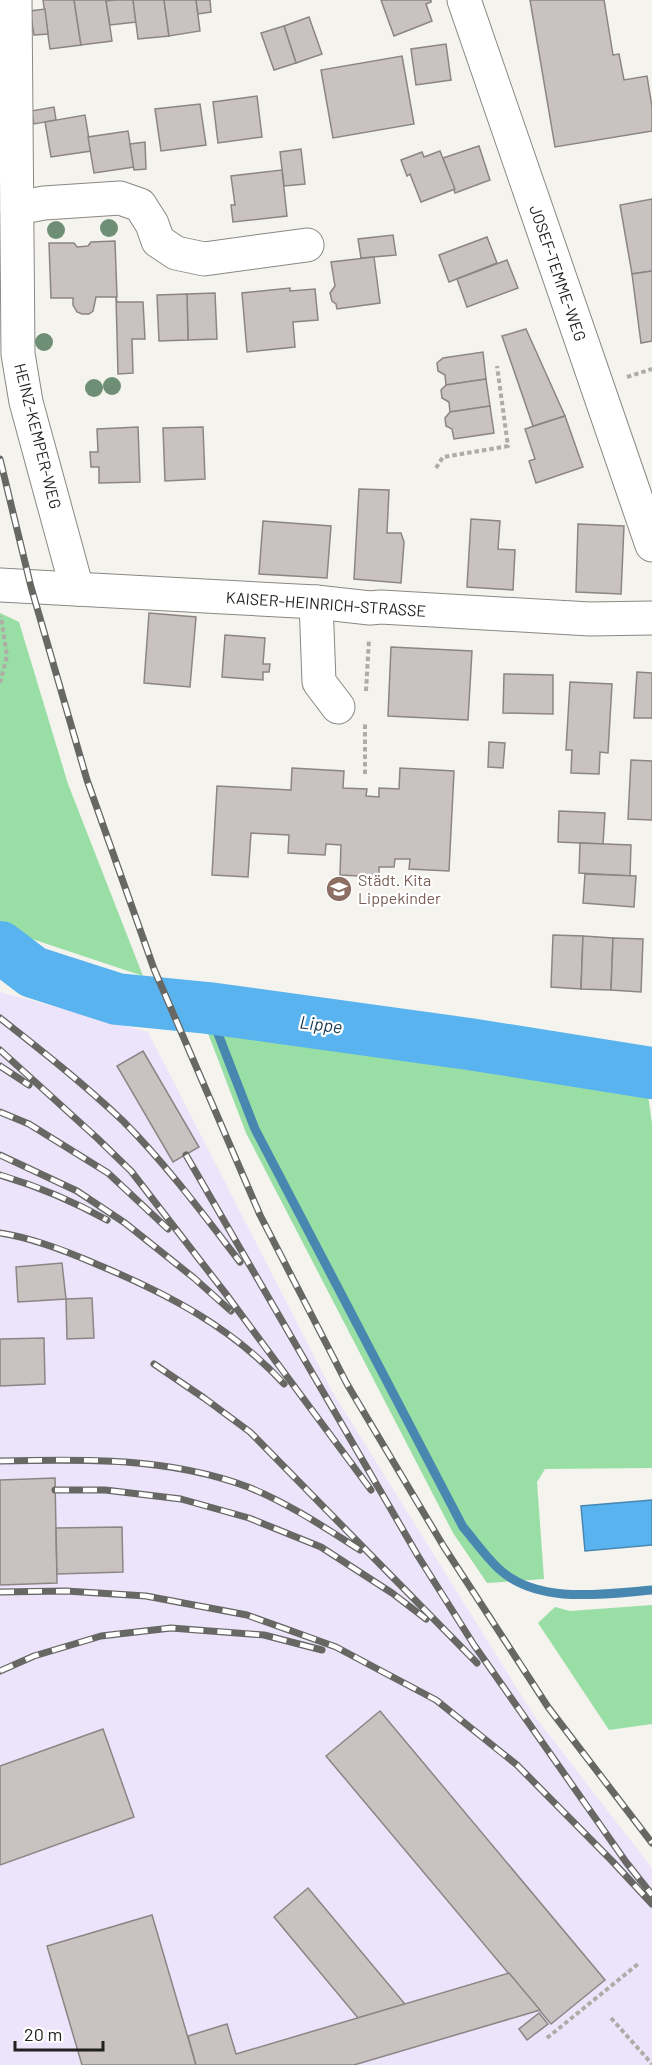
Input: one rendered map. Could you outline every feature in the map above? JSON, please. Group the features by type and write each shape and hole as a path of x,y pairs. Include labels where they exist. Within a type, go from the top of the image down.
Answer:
{"street":[{"name":"HEINZ-KEMPER-WEG","path":"15,0 18,354 26,402 78,589"},
{"name":"JOSEF-TEMME-WEG","path":"464,0 652,546"},
{"path":"17,208 49,203 120,198 140,205 152,224 158,241 176,253 204,259 307,246"},
{"name":"KAISER-HEINRICH-STRASSE","path":"0,585 370,608 590,619 652,618"},
{"path":"316,603 319,682 338,707"}],"path":[{"path":"435,468 443,458 508,446 498,366"},
{"path":"0,612 7,656 0,683"},
{"path":"547,2038 638,1964"},
{"path":"611,2018 652,2064"}],"shaded area":[{"path":"0,992 148,1032 332,1391 533,1714 652,1868 652,2065 0,2065"}],"green space":[{"path":"0,613 19,622 68,784 143,976 32,939 0,921"},
{"path":"206,1028 248,1029 648,1095 652,1124 652,1468 545,1469 537,1482 544,1579 487,1583 453,1533 246,1133"},
{"path":"652,1605 652,1724 609,1730 538,1623 555,1607 570,1611"}],"water":[{"path":"652,1500 652,1545 585,1551 581,1506"}],"building":[{"path":"43,0 74,0 81,45 50,49"},
{"path":"74,0 106,0 112,41 81,45"},
{"path":"133,0 136,22 110,25 106,1"},
{"path":"133,0 164,0 169,36 138,39"},
{"path":"164,0 196,0 200,31 169,36"},
{"path":"196,0 210,0 211,12 198,14"},
{"path":"381,0 431,0 426,4 432,21 394,36"},
{"path":"530,0 604,0 613,55 619,54 624,80 647,76 652,107 652,131 555,147"},
{"path":"45,9 48,34 34,35 30,11"},
{"path":"309,17 322,54 296,63 284,26"},
{"path":"284,26 296,63 274,70 261,33"},
{"path":"446,44 451,80 416,85 411,49"},
{"path":"402,56 414,124 333,138 321,70"},
{"path":"257,96 262,137 218,143 213,102"},
{"path":"200,104 206,145 161,151 155,109"},
{"path":"54,107 56,120 34,124 31,111"},
{"path":"85,115 91,151 51,157 45,122"},
{"path":"128,131 134,167 94,173 88,137"},
{"path":"145,142 146,169 134,170 130,144"},
{"path":"479,146 490,180 455,193 443,158"},
{"path":"301,149 305,184 284,186 280,152"},
{"path":"440,151 455,189 421,202 410,174 407,176 401,160 422,152 424,157"},
{"path":"282,170 287,216 233,222 231,205 235,205 231,176"},
{"path":"652,199 652,271 632,274 620,205"},
{"path":"393,235 396,255 361,258 358,239"},
{"path":"487,237 497,263 449,282 439,255"},
{"path":"115,241 117,297 96,297 93,311 89,314 77,312 73,305 73,298 51,298 49,243 74,243 77,247 88,246 91,242"},
{"path":"374,257 380,303 337,309 330,293 335,286 331,262"},
{"path":"507,260 518,288 467,307 457,279"},
{"path":"652,271 652,341 641,343 632,274"},
{"path":"290,288 290,291 315,289 318,320 293,322 295,347 247,352 242,293"},
{"path":"215,293 217,339 188,340 187,294"},
{"path":"187,294 188,340 159,341 157,295"},
{"path":"116,297 117,302 143,302 145,339 132,339 133,373 118,374"},
{"path":"526,329 565,416 533,426 502,336"},
{"path":"483,352 486,379 446,385 445,375 438,371 437,363 443,358"},
{"path":"486,379 490,406 450,412 449,402 442,398 441,390 446,385"},
{"path":"490,406 494,433 454,439 452,429 446,426 445,418 450,412"},
{"path":"565,416 583,467 536,483 529,461 535,459 525,429"},
{"path":"138,427 140,482 99,483 99,467 91,467 90,452 98,452 97,429"},
{"path":"203,427 205,479 165,481 163,428"},
{"path":"359,489 389,490 387,533 401,533 404,542 401,583 354,579"},
{"path":"471,519 500,521 498,549 515,550 513,590 467,587"},
{"path":"263,521 331,526 327,578 259,574"},
{"path":"578,524 624,526 621,594 576,592"},
{"path":"149,613 196,617 190,687 144,683"},
{"path":"225,635 265,638 263,664 270,664 269,672 263,672 263,680 222,677"},
{"path":"391,647 472,651 468,720 388,716"},
{"path":"637,672 652,673 652,718 634,718"},
{"path":"504,674 553,675 553,714 503,713"},
{"path":"570,682 612,684 608,753 600,752 599,774 571,773 572,750 566,750"},
{"path":"489,742 505,743 503,768 488,767"},
{"path":"631,760 652,761 652,820 628,819"},
{"path":"292,768 344,771 343,788 367,789 366,796 379,797 379,788 399,789 400,768 454,771 449,871 409,869 410,859 395,859 394,867 379,867 379,877 340,875 341,845 326,844 325,855 288,853 289,835 251,833 248,877 212,875 217,786 291,790"},
{"path":"559,811 605,813 603,844 558,842"},
{"path":"580,843 631,845 630,876 579,873"},
{"path":"585,874 636,876 634,907 583,903"},
{"path":"553,935 583,936 581,989 551,987"},
{"path":"583,936 613,938 611,990 581,989"},
{"path":"613,938 643,939 641,992 611,990"},
{"path":"143,1051 199,1147 173,1162 117,1066"},
{"path":"62,1263 66,1299 18,1302 16,1267"},
{"path":"92,1298 94,1338 67,1339 66,1299"},
{"path":"44,1338 45,1384 0,1386 0,1339"},
{"path":"55,1478 57,1583 0,1585 0,1480"},
{"path":"122,1527 123,1572 57,1574 56,1528"},
{"path":"380,1711 605,1980 551,2024 326,1756"},
{"path":"103,1729 134,1817 0,1865 0,1766"},
{"path":"308,1888 405,2004 358,2018 274,1917"},
{"path":"152,1915 196,2065 82,2065 47,1946"},
{"path":"509,1973 540,2010 354,2065 196,2065 188,2036 227,2024 236,2054"},
{"path":"539,2013 548,2024 527,2040 519,2029"}],"waterway":[{"name":"Lippe","path":"0,947 33,972 117,999 208,1008 469,1044 652,1073"},
{"path":"208,1008 255,1129 463,1527 499,1569 533,1588 552,1593 593,1595 652,1590"}],"railway":[{"path":"0,459 31,587 87,780 154,969 260,1215 347,1384 444,1547 548,1707 652,1843"},
{"path":"0,1018 78,1081 139,1137 240,1262"},
{"path":"0,1050 131,1171 226,1294 371,1490"},
{"path":"0,1066 29,1085"},
{"path":"0,1112 29,1124 108,1173 168,1229"},
{"path":"0,1155 77,1191 125,1223 231,1311"},
{"path":"186,1155 418,1556 474,1645 626,1862 652,1895"},
{"path":"0,1175 55,1194 107,1220"},
{"path":"0,1233 25,1238 61,1250 122,1275 173,1300 243,1345 284,1384"},
{"path":"154,1364 250,1432 477,1663"},
{"path":"0,1461 126,1462 157,1465 218,1477 277,1500 360,1550"},
{"path":"55,1490 105,1490 181,1499 249,1518 321,1547 392,1593 426,1619"},
{"path":"0,1592 66,1591 146,1596 247,1615 336,1647 436,1700 517,1765 652,1904"},
{"path":"0,1671 34,1656 101,1636 171,1628 264,1635 322,1650"}],"place":[{"name":"Städt. Kita Lippekinder","path":"339,889"}]}
